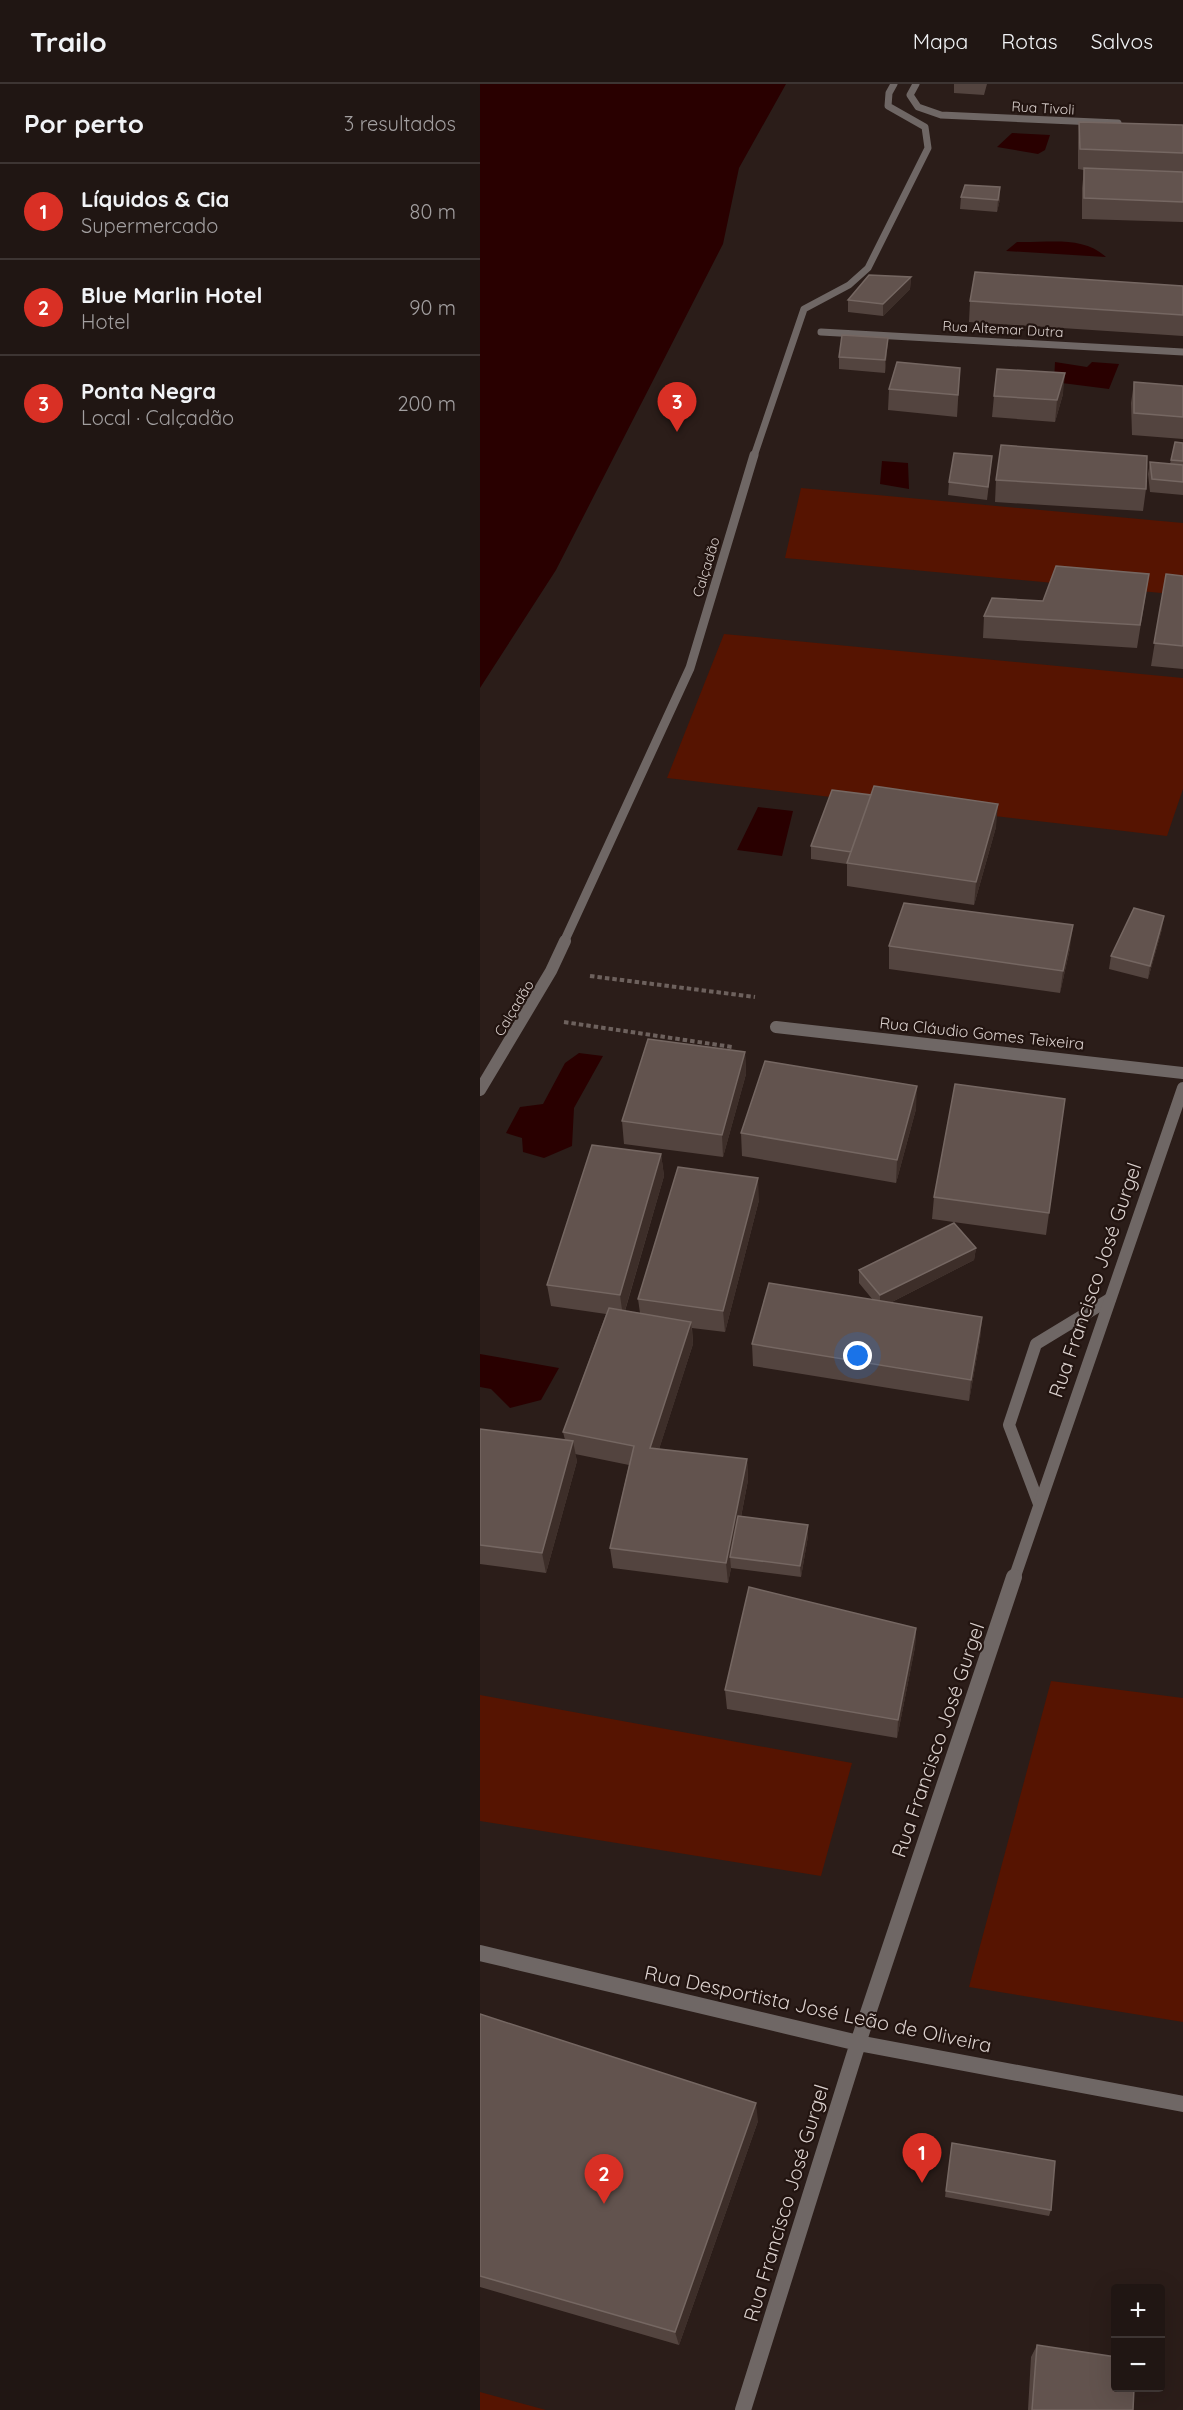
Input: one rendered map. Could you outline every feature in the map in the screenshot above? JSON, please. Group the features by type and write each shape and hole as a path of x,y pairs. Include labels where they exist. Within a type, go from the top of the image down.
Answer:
{"street":[{"name":"Calçadão","path":"480,1090 552,971 690,668 768,409 804,309 849,285 867,268 928,148 926,127 888,106 889,93 894,84"},
{"name":"Rua Tivoli","path":"916,84 910,95 916,106 941,115 1125,124"},
{"name":"Rua Altemar Dutra","path":"821,332 1183,352"},
{"name":"Rua Cláudio Gomes Teixeira","path":"776,1027 1183,1073"},
{"name":"Rua Francisco José Gurgel","path":"743,2410 858,2043 1039,1504 1183,1088"},
{"path":"1039,1504 1009,1425 1036,1344 1110,1299"},
{"name":"Rua Desportista José Leão de Oliveira","path":"480,1953 858,2043 1183,2104"}],"path":[{"path":"552,971 761,998"},
{"path":"526,1016 732,1047"}],"shaded area":[{"path":"480,84 786,84 739,168 723,244 556,570 480,688"},
{"path":"1012,133 1050,135 1045,150 1038,154 997,147"},
{"path":"1017,242 1076,243 1097,250 1106,257 1006,251"},
{"path":"1055,362 1087,367 1092,362 1119,364 1109,389 1054,382"},
{"path":"882,461 908,463 909,489 880,484"},
{"path":"801,488 1183,523 1183,595 785,558"},
{"path":"724,634 1183,678 1183,789 1167,836 667,778"},
{"path":"758,807 793,811 782,856 737,850"},
{"path":"579,1053 603,1056 574,1108 572,1146 544,1158 523,1152 522,1138 506,1133 520,1107 543,1104 565,1063"},
{"path":"480,1354 559,1368 541,1400 510,1408 491,1389 480,1387"},
{"path":"1051,1681 1183,1698 1183,2022 969,1987"},
{"path":"480,1695 852,1763 821,1876 480,1821"},
{"path":"480,2392 546,2410 480,2410"}],"building":[{"path":"1079,122 1183,125 1183,153 1080,149"},
{"path":"1084,168 1183,172 1183,202 1084,198"},
{"path":"965,185 1000,187 998,200 961,197"},
{"path":"975,272 1183,286 1183,315 970,301"},
{"path":"869,275 911,277 883,304 848,300"},
{"path":"842,335 888,338 885,360 839,357"},
{"path":"897,362 960,368 958,395 889,389"},
{"path":"997,369 1065,373 1057,400 994,396"},
{"path":"1134,382 1183,386 1183,417 1134,413"},
{"path":"1175,442 1183,443 1183,461 1171,460"},
{"path":"1001,445 1147,456 1146,489 996,480"},
{"path":"954,453 992,456 988,487 949,482"},
{"path":"1150,462 1183,465 1183,482 1152,479"},
{"path":"1056,566 1149,574 1140,625 984,616 992,598 1043,601"},
{"path":"1166,574 1183,576 1183,646 1154,643"},
{"path":"874,786 998,804 976,882 847,863"},
{"path":"832,790 871,795 851,852 811,846"},
{"path":"904,903 1073,925 1063,971 889,946"},
{"path":"1134,908 1164,916 1150,966 1111,956"},
{"path":"648,1039 745,1052 722,1135 622,1121"},
{"path":"765,1061 917,1086 897,1160 741,1133"},
{"path":"955,1084 1065,1099 1049,1213 934,1197"},
{"path":"592,1145 661,1154 620,1295 547,1285"},
{"path":"678,1167 758,1178 723,1311 638,1299"},
{"path":"954,1223 976,1248 880,1295 859,1270"},
{"path":"769,1283 982,1317 971,1380 752,1344"},
{"path":"609,1308 691,1322 650,1448 747,1459 726,1563 610,1548 634,1446 563,1432"},
{"path":"480,1429 573,1441 542,1553 480,1545"},
{"path":"738,1516 808,1525 800,1566 730,1557"},
{"path":"749,1587 916,1628 898,1720 725,1690"},
{"path":"480,2014 756,2103 675,2332 480,2276"},
{"path":"952,2143 1055,2161 1051,2210 946,2191"},
{"path":"1037,2345 1111,2356 1111,2392 1134,2392 1133,2410 1032,2410"}],"place":[{"name":"Ponta Negra","path":"677,432"},
{"name":"Líquidos & Cia","path":"922,2183"},
{"name":"Blue Marlin Hotel","path":"604,2204"}]}
